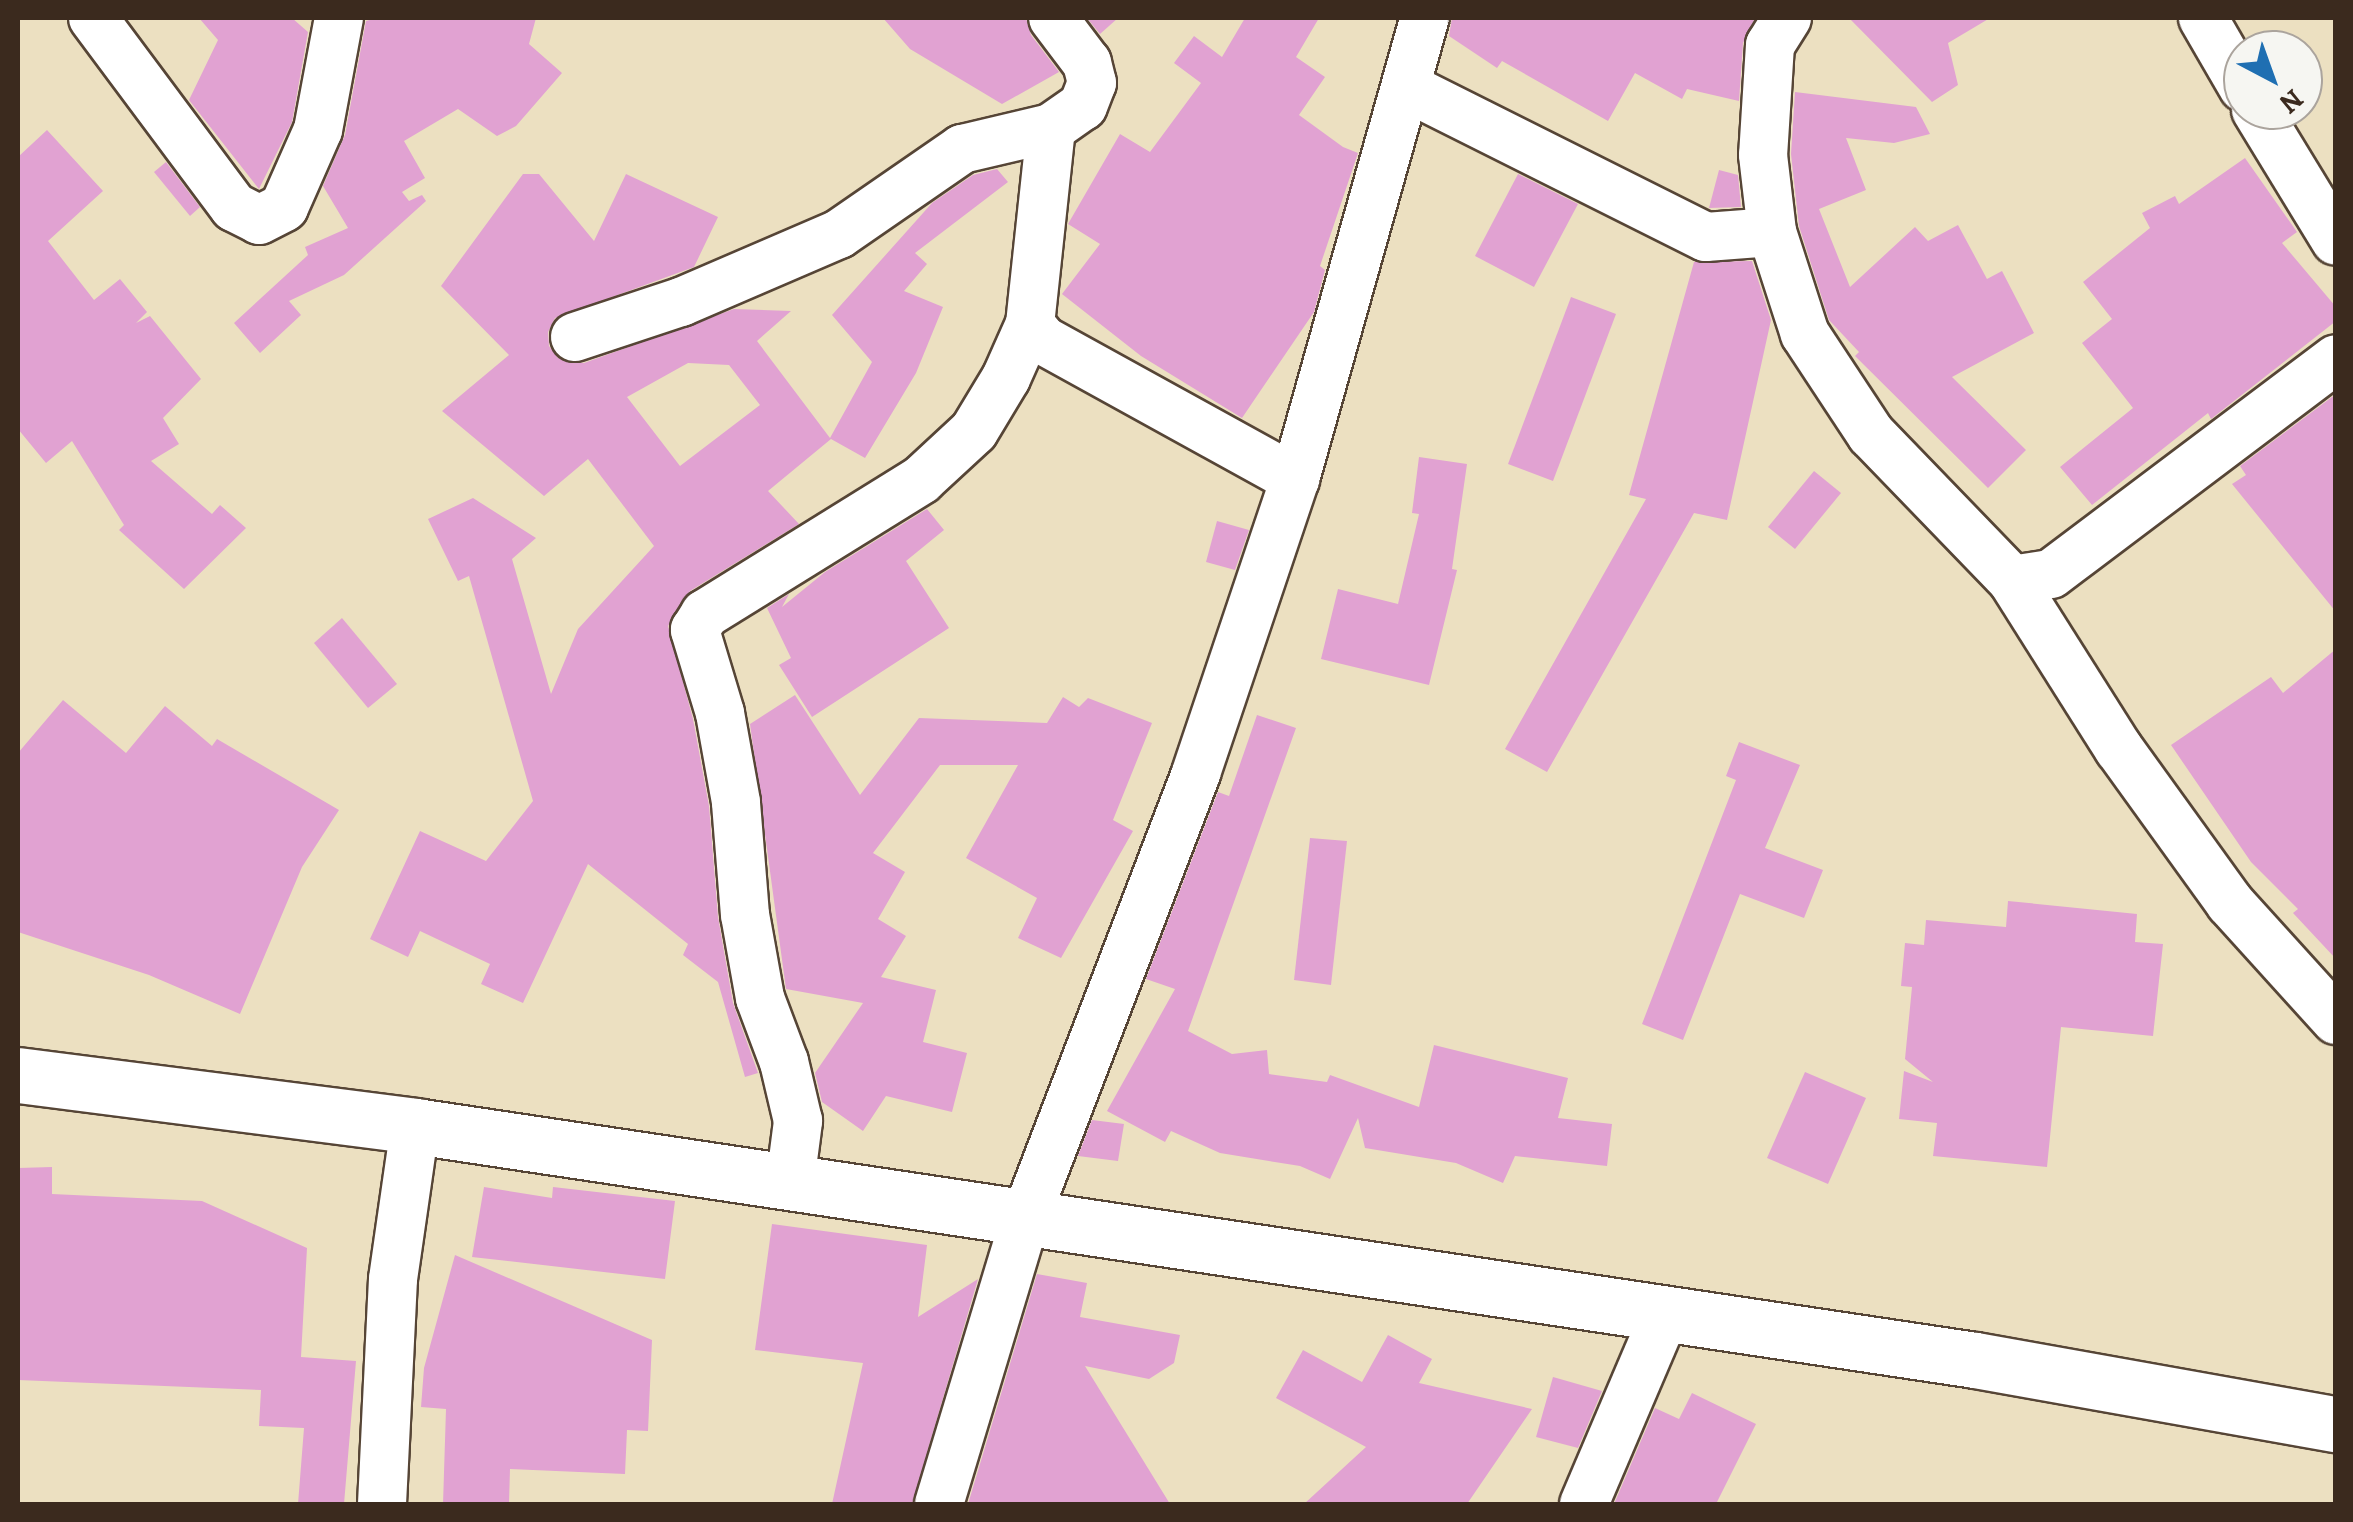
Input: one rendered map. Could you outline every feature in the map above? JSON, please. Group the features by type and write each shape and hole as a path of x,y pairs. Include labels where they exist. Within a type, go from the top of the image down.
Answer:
{"main road":[{"path":"18,1075 415,1126 1975,1360 2336,1424"}],"street":[{"path":"93,18 234,207 259,220 284,207 318,130 339,18"},
{"path":"575,337 682,302 839,234 962,149 1051,128 1083,106 1092,82 1086,63 1053,18"},
{"path":"939,1504 1025,1219 1196,773 1295,478 1425,18"},
{"path":"1787,18 1770,45 1763,156 1772,232 1806,334 1871,434 2012,580 2119,748 2230,903 2336,1020"},
{"path":"2203,18 2223,52"},
{"path":"1406,87 1706,237 1772,232"},
{"path":"790,1183 798,1122 784,1062 760,998 745,916 726,748 696,630 705,614 719,604 921,480 974,431 1006,378 1030,324 1051,128"},
{"path":"2268,130 2336,241"},
{"path":"1030,324 1043,340 1295,478"},
{"path":"2012,580 2051,574 2336,359"},
{"path":"382,1504 393,1279 415,1126"},
{"path":"1584,1504 1665,1314"}],"building":[{"path":"199,18 292,18 308,32 292,122 259,189 189,100 218,40"},
{"path":"536,18 529,44 562,73 516,126 497,136 458,109 404,141 425,178 402,192 409,201 422,195 426,201 344,275 289,301 301,315 260,353 234,323 308,255 305,247 348,228 323,186 345,135 366,21"},
{"path":"883,18 1026,18 1031,35 1059,72 1002,104 910,49"},
{"path":"1087,18 1118,18 1100,34"},
{"path":"1245,18 1319,18 1296,57 1325,77 1299,115 1343,147 1358,153 1320,266 1325,270 1314,312 1242,418 1141,356 1062,294 1100,244 1068,224 1120,134 1150,152 1201,83 1174,63 1194,36 1222,57"},
{"path":"1452,18 1755,18 1743,43 1739,101 1687,89 1682,99 1635,73 1608,121 1502,61 1497,68 1449,36"},
{"path":"1849,18 1990,18 1948,43 1958,85 1932,102"},
{"path":"1795,92 1916,107 1930,134 1894,143 1846,138 1866,190 1819,209 1850,287 1915,227 1928,241 1958,225 1987,279 2002,271 2034,333 1952,377 2026,450 1988,488 1855,356 1859,352 1829,320 1799,226 1791,154"},
{"path":"47,130 103,191 48,241 94,300 120,279 147,312 136,323 150,316 201,379 163,418 179,444 151,461 212,514 220,505 246,528 184,589 119,530 124,525 72,441 46,463 18,429 18,157"},
{"path":"2245,158 2297,232 2282,243 2336,307 2336,321 2211,419 2208,413 2092,505 2060,467 2133,408 2082,343 2112,319 2083,282 2150,228 2142,213 2175,196 2179,204"},
{"path":"166,162 200,207 190,216 154,172"},
{"path":"997,169 1008,182 915,253 927,264 904,291 943,307 916,373 865,458 831,439 768,491 799,524 690,591 668,626 693,719 709,806 718,917 733,1003 758,1073 745,1077 718,982 683,955 688,944 588,864 523,1003 481,984 490,964 420,931 408,957 370,939 420,831 486,861 533,801 469,576 458,581 428,519 473,498 536,538 512,559 551,694 578,629 654,546 588,459 544,496 442,411 509,355 441,286 523,174 539,174 594,241 626,174 718,217 694,267 555,318 548,332 549,346 558,358 584,363 734,309 791,311 757,341 830,438 872,362 832,315 932,203 973,175","holes":["688,363 729,365 760,405 680,466 627,397"]},
{"path":"1719,170 1738,175 1741,207 1709,208"},
{"path":"1518,174 1578,204 1534,287 1475,256"},
{"path":"1752,261 1771,320 1727,520 1694,513 1547,772 1505,749 1646,499 1629,495 1694,262"},
{"path":"1571,297 1616,314 1553,481 1508,464"},
{"path":"2336,394 2336,612 2232,484 2246,475 2240,466"},
{"path":"1419,457 1467,464 1452,569 1457,570 1429,685 1321,659 1338,589 1398,604 1419,514 1412,513"},
{"path":"1814,471 1841,493 1795,549 1768,527"},
{"path":"927,509 944,530 906,561 949,628 812,717 779,665 791,658 767,608 789,594 782,607 825,572"},
{"path":"1217,521 1249,530 1235,570 1206,562"},
{"path":"342,618 397,684 368,708 314,643"},
{"path":"2336,649 2336,959 2293,913 2298,909 2251,862 2171,745 2271,677 2283,693"},
{"path":"795,695 860,795 919,718 1047,723 1063,697 1079,707 1088,698 1152,723 1113,820 1133,831 1061,958 1018,938 1037,898 966,858 1018,765 940,765 873,853 905,872 878,919 906,936 881,977 936,990 923,1042 967,1053 952,1112 886,1096 863,1131 822,1102 815,1073 863,1003 786,989 750,724"},
{"path":"63,700 126,753 165,706 212,746 217,739 339,810 302,867 240,1014 149,975 18,932 18,753"},
{"path":"1257,715 1296,728 1188,1031 1232,1054 1267,1050 1269,1074 1327,1082 1330,1075 1419,1107 1434,1045 1568,1078 1558,1118 1612,1124 1607,1166 1515,1156 1503,1183 1456,1163 1365,1148 1358,1118 1330,1179 1300,1166 1220,1153 1171,1131 1165,1142 1107,1111 1175,989 1146,979 1218,792 1229,796"},
{"path":"1739,742 1800,765 1765,848 1823,870 1804,918 1740,894 1683,1040 1642,1024 1736,780 1726,776"},
{"path":"1310,838 1347,841 1331,985 1294,980"},
{"path":"2008,901 2137,914 2135,942 2163,944 2153,1036 2061,1027 2047,1167 1933,1156 1937,1123 1899,1119 1904,1071 1933,1082 1905,1059 1912,987 1901,986 1905,943 1924,945 1926,920 2006,927"},
{"path":"1805,1072 1866,1098 1828,1184 1767,1158"},
{"path":"1092,1120 1124,1124 1118,1161 1078,1156"},
{"path":"52,1167 52,1194 202,1201 307,1248 301,1357 356,1361 344,1504 298,1504 304,1428 259,1426 261,1390 18,1380 18,1168"},
{"path":"484,1187 552,1198 553,1187 675,1201 665,1279 472,1257"},
{"path":"772,1224 927,1245 918,1317 978,1279 912,1504 832,1504 863,1363 755,1350"},
{"path":"455,1255 652,1340 648,1431 627,1430 625,1474 510,1469 509,1504 443,1504 446,1409 421,1407 424,1368"},
{"path":"1037,1274 1087,1283 1080,1317 1180,1335 1174,1363 1149,1379 1085,1366 1170,1504 968,1504"},
{"path":"1388,1335 1432,1359 1419,1383 1532,1409 1467,1504 1304,1504 1366,1447 1276,1398 1303,1350 1362,1382"},
{"path":"1553,1377 1602,1391 1578,1448 1536,1437"},
{"path":"1692,1393 1756,1424 1716,1504 1614,1504 1655,1408 1679,1419"}]}
